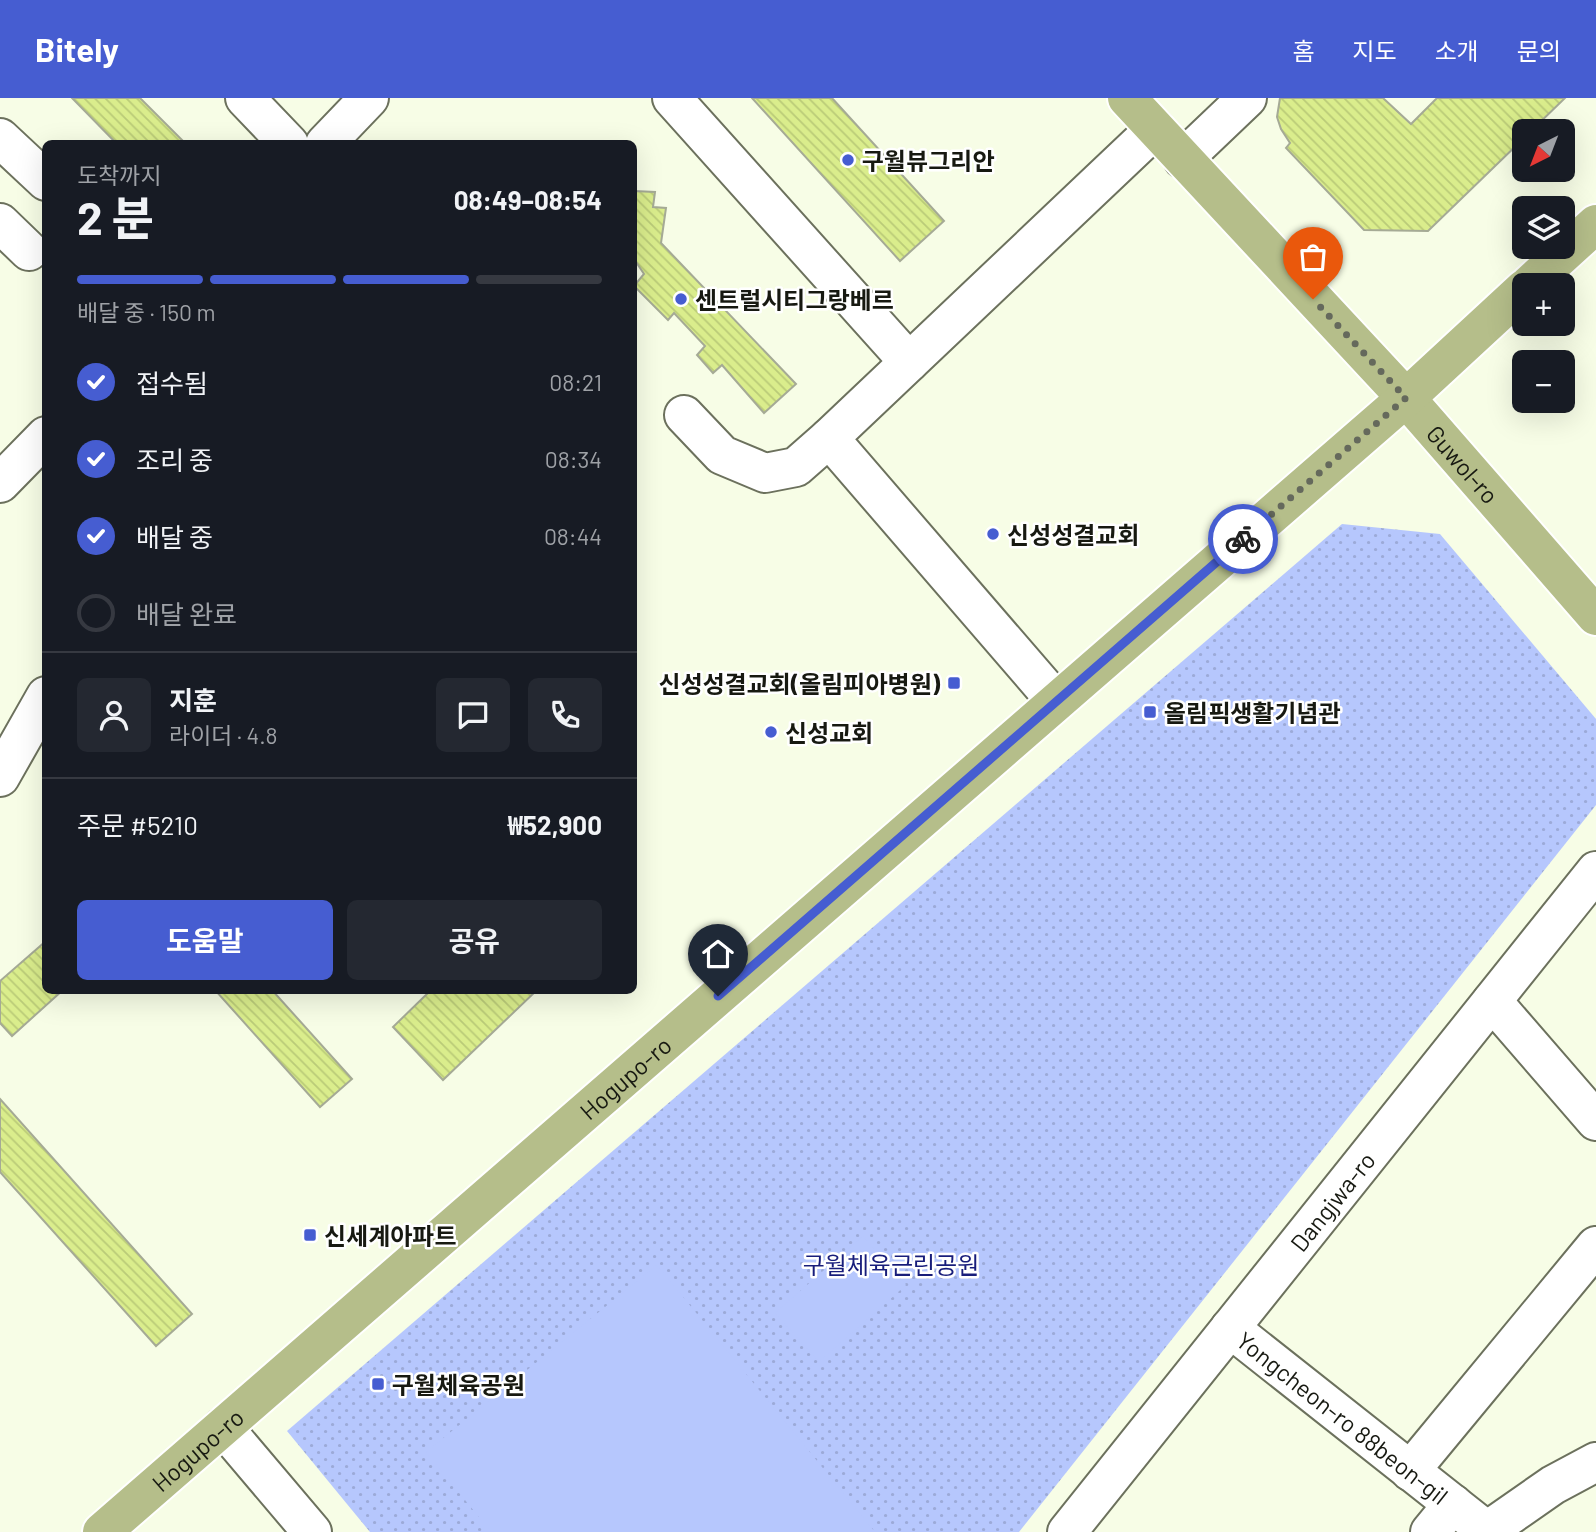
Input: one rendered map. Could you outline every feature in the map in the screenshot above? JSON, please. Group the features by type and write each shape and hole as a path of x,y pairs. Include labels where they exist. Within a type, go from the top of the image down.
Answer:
{"main road":[{"name":"Guwol-ro","path":"1127,98 1406,398 1596,615"},
{"path":"1542,273 1596,224"},
{"name":"Hogupo-ro","path":"102,1532 1406,398 1512,300"}],"street":[{"path":"245,98 285,140"},
{"path":"329,140 369,98"},
{"path":"672,98 909,362"},
{"path":"1183,159 1247,98"},
{"path":"684,415 722,455 765,473 796,467 1155,129"},
{"path":"0,138 42,177"},
{"path":"0,223 29,251"},
{"path":"829,438 1056,701"},
{"path":"0,483 42,440"},
{"path":"0,777 42,703"},
{"name":"Dangjwa-ro","path":"1067,1532 1596,871"},
{"path":"1492,1001 1596,1121"},
{"path":"1410,1471 1596,1246"},
{"name":"Yongcheon-ro 88beon-gil","path":"1230,1328 1410,1471 1441,1518 1487,1532"},
{"path":"223,1427 312,1532"},
{"path":"1487,1532 1553,1485 1596,1462"}],"green space":[{"name":"구월체육근린공원","path":"1342,524 1440,534 1596,719 1596,805 1019,1532 370,1532 287,1431"},
{"path":"863,1236 906,1285 819,1362 775,1313"},
{"path":"657,1265 875,1532 491,1532 426,1452"}],"building":[{"path":"72,98 140,98 182,140 113,140"},
{"name":"구월뷰그리안","path":"752,98 832,98 944,221 900,261"},
{"path":"1280,98 1383,98 1411,124 1437,98 1565,98 1543,119 1512,119 1512,150 1428,231 1364,230 1286,148 1290,143 1277,117"},
{"name":"센트럴시티그랑베르","path":"637,191 655,192 653,207 666,208 661,243 796,384 764,413 722,365 713,373 697,355 705,346 674,313 668,320 637,289 637,282 644,274 637,264"},
{"path":"42,944 42,994 59,994 12,1036 0,1023 0,981"},
{"path":"219,994 276,994 352,1079 320,1107"},
{"path":"427,994 533,994 443,1080 393,1027"},
{"path":"0,1099 192,1314 156,1346 0,1172"}],"way so far":[{"path":"1243,539 1406,398 1313,299"}],"place":[{"name":"구월뷰그리안","path":"848,160"},
{"name":"센트럴시티그랑베르","path":"681,299"},
{"name":"신성성결교회","path":"993,534"},
{"name":"신성성결교회(올림피아병원)","path":"954,683"},
{"name":"올림픽생활기념관","path":"1150,712"},
{"name":"신성교회","path":"771,732"},
{"name":"신세계아파트","path":"310,1235"},
{"name":"구월체육공원","path":"378,1384"}],"route":[{"path":"718,996 1243,539"}]}
